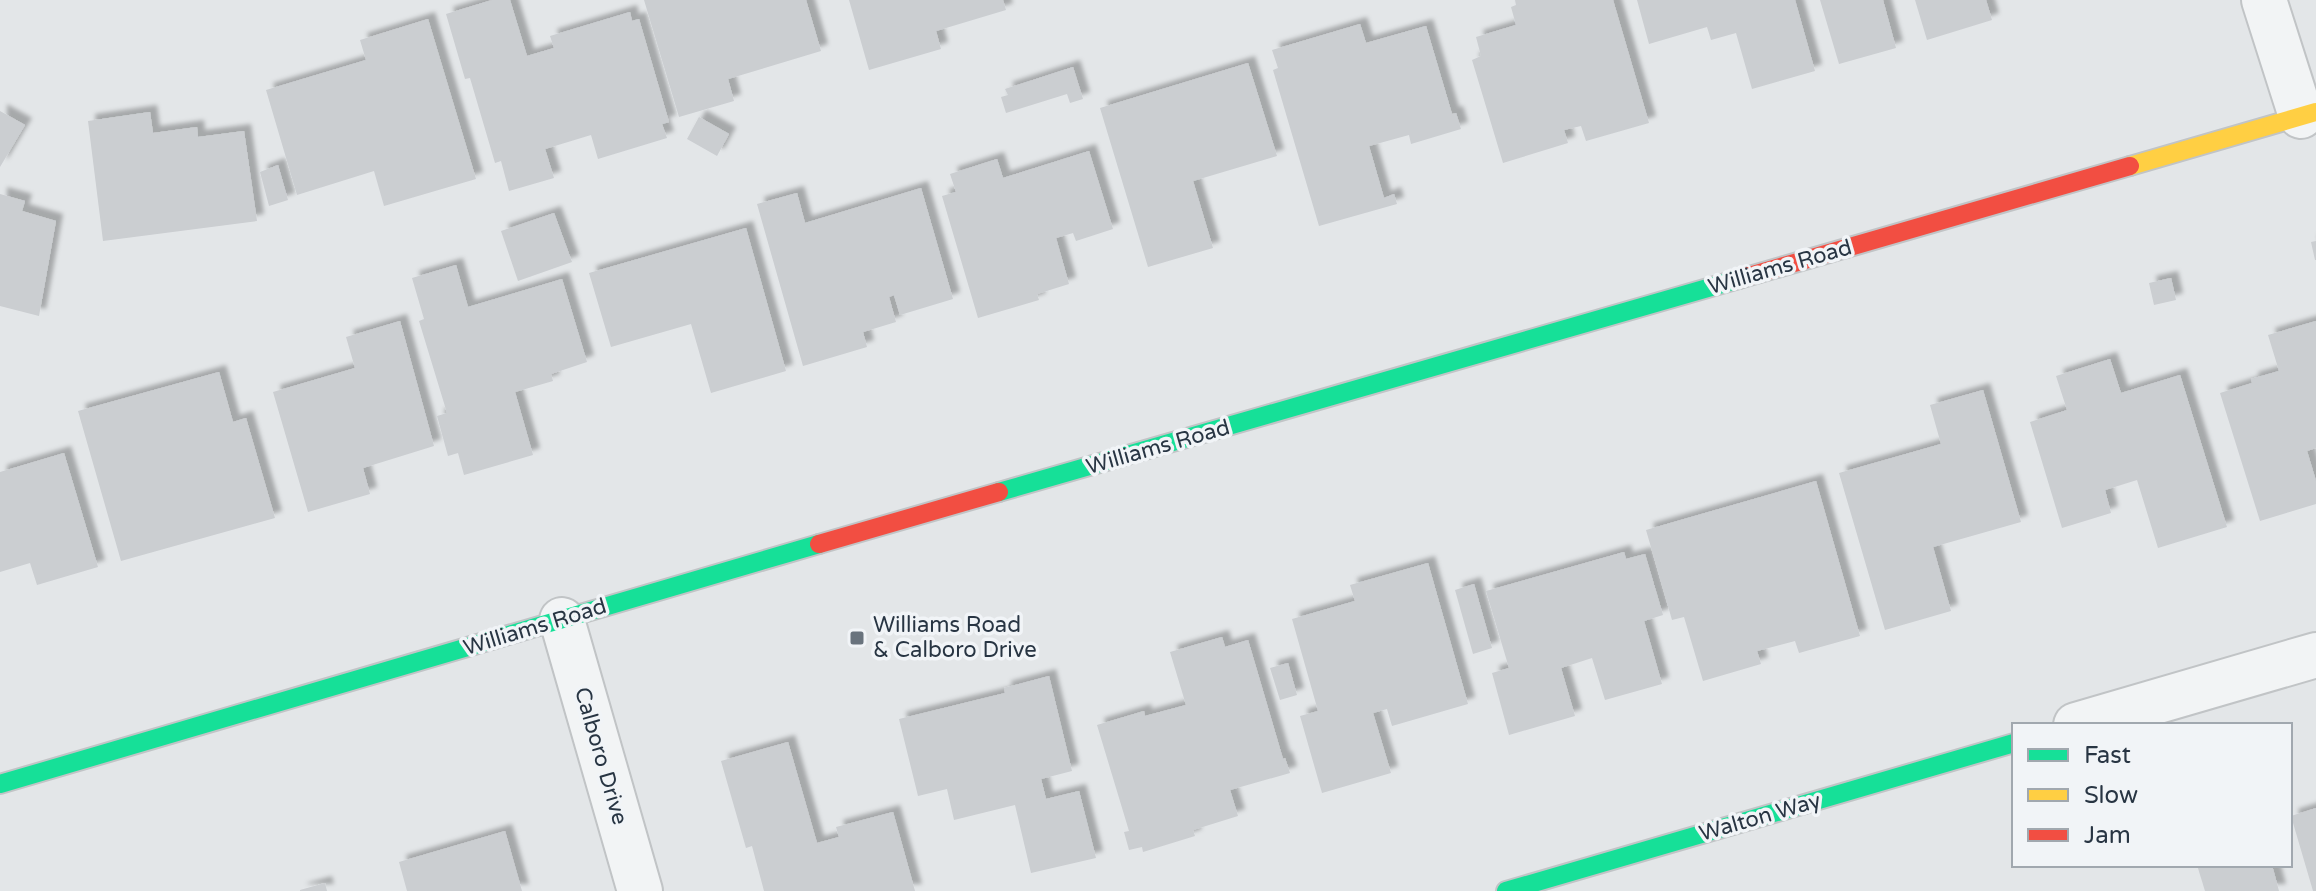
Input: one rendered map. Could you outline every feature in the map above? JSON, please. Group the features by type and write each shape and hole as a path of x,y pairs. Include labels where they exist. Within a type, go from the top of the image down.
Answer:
{"street":[{"path":"2264,0 2308,114"},
{"name":"Williams Road","path":"0,784 2308,114"},
{"name":"Calboro Drive","path":"562,620 640,891"},
{"path":"2083,723 2316,655"},
{"name":"Walton Way","path":"1511,890 2012,744"}],"building":[{"path":"492,0 510,0 527,56 554,48 550,36 630,12 632,21 639,19 669,122 662,124 667,138 598,159 591,135 545,149 554,178 509,191 501,161 495,163 470,78 465,79 446,14"},
{"path":"644,0 806,0 821,51 728,79 734,101 679,117"},
{"path":"849,0 1003,0 1006,10 936,31 941,49 869,70"},
{"path":"1515,0 1613,0 1649,123 1586,141 1581,126 1564,130 1568,143 1503,163 1472,60 1481,56 1476,37 1516,25 1511,7 1516,5"},
{"path":"1637,0 1795,0 1815,71 1752,89 1736,33 1711,40 1707,27 1649,44"},
{"path":"1820,0 1883,0 1896,48 1839,64"},
{"path":"1915,0 1986,0 1992,20 1927,40"},
{"path":"428,19 476,179 384,206 374,171 297,195 266,90 366,60 360,40"},
{"path":"1360,24 1366,43 1426,26 1452,114 1456,113 1461,129 1411,144 1409,135 1369,146 1384,198 1394,194 1397,204 1319,226 1273,70 1278,68 1272,50"},
{"path":"1248,63 1277,156 1193,181 1213,248 1148,267 1100,108"},
{"path":"1073,67 1083,99 1070,103 1067,94 1006,113 1001,97 1008,95 1005,89"},
{"path":"0,111 25,125 0,167"},
{"path":"150,112 153,133 197,127 198,137 244,131 257,221 103,241 88,121"},
{"path":"699,117 729,134 717,156 687,139"},
{"path":"1089,151 1113,229 1076,241 1073,233 1056,238 1069,284 1037,294 1039,300 978,318 942,196 956,192 950,174 997,159 1003,178"},
{"path":"278,165 288,200 269,206 260,172"},
{"path":"921,188 953,299 900,315 894,295 889,297 896,322 863,332 867,347 803,366 757,204 797,193 805,223"},
{"path":"0,194 25,201 22,211 56,221 39,316 0,306"},
{"path":"554,213 572,262 518,281 501,231"},
{"path":"746,228 786,371 711,393 691,324 611,347 589,273"},
{"path":"2316,241 2316,260 2315,260 2311,242"},
{"path":"456,265 468,307 562,279 587,362 551,374 553,381 515,392 533,455 464,475 458,453 448,456 437,416 447,413 419,321 424,319 412,278"},
{"path":"2171,278 2176,300 2154,305 2149,283"},
{"path":"400,321 434,446 363,468 370,494 308,512 273,392 355,368 346,337"},
{"path":"2316,321 2316,448 2307,451 2316,481 2316,504 2260,521 2220,393 2279,371 2268,335"},
{"path":"2110,359 2121,393 2180,375 2227,527 2158,548 2137,480 2105,490 2111,513 2062,528 2030,422 2067,410 2056,376"},
{"path":"219,372 233,422 246,418 275,518 121,561 78,411"},
{"path":"1983,390 2021,522 1933,547 1951,611 1885,630 1839,473 1941,444 1930,405"},
{"path":"64,453 98,567 37,585 30,563 0,572 0,472"},
{"path":"1816,481 1860,636 1799,653 1795,641 1757,651 1761,664 1703,681 1684,617 1672,620 1646,530"},
{"path":"1624,552 1626,559 1645,554 1663,615 1644,621 1662,684 1605,700 1592,658 1561,668 1575,716 1509,735 1492,673 1509,668 1486,591"},
{"path":"1428,563 1468,704 1392,726 1387,709 1373,713 1391,773 1322,793 1300,716 1318,711 1292,619 1355,601 1350,585"},
{"path":"1474,584 1492,648 1473,654 1455,590"},
{"path":"1222,637 1225,647 1248,640 1283,759 1290,773 1230,790 1238,816 1193,830 1195,836 1143,852 1142,847 1129,850 1124,832 1129,831 1097,725 1144,711 1145,716 1186,705 1170,652"},
{"path":"1288,663 1297,695 1280,700 1270,668"},
{"path":"1049,676 1072,771 1041,779 1046,799 1079,791 1096,858 1031,873 1015,805 954,820 947,789 918,796 899,719 1005,693 1004,688"},
{"path":"788,742 817,843 839,837 836,827 893,812 915,891 764,891 752,846 746,848 721,761"},
{"path":"2316,808 2316,891 2313,891 2292,816"},
{"path":"505,831 522,891 407,891 399,862"},
{"path":"2198,867 2273,867 2279,891 2205,891"},
{"path":"325,883 327,891 300,891 300,890"}],"traffic: fast":[{"path":"999,492 1739,279"},
{"path":"0,784 819,544"},
{"path":"1506,891 2012,744"}],"traffic: slow":[{"path":"2130,166 2316,112"}],"traffic: jam":[{"path":"1739,279 2130,166"},
{"path":"819,544 999,492"}],"place":[{"name":"Williams Road & Calboro Drive","path":"857,638"}]}
